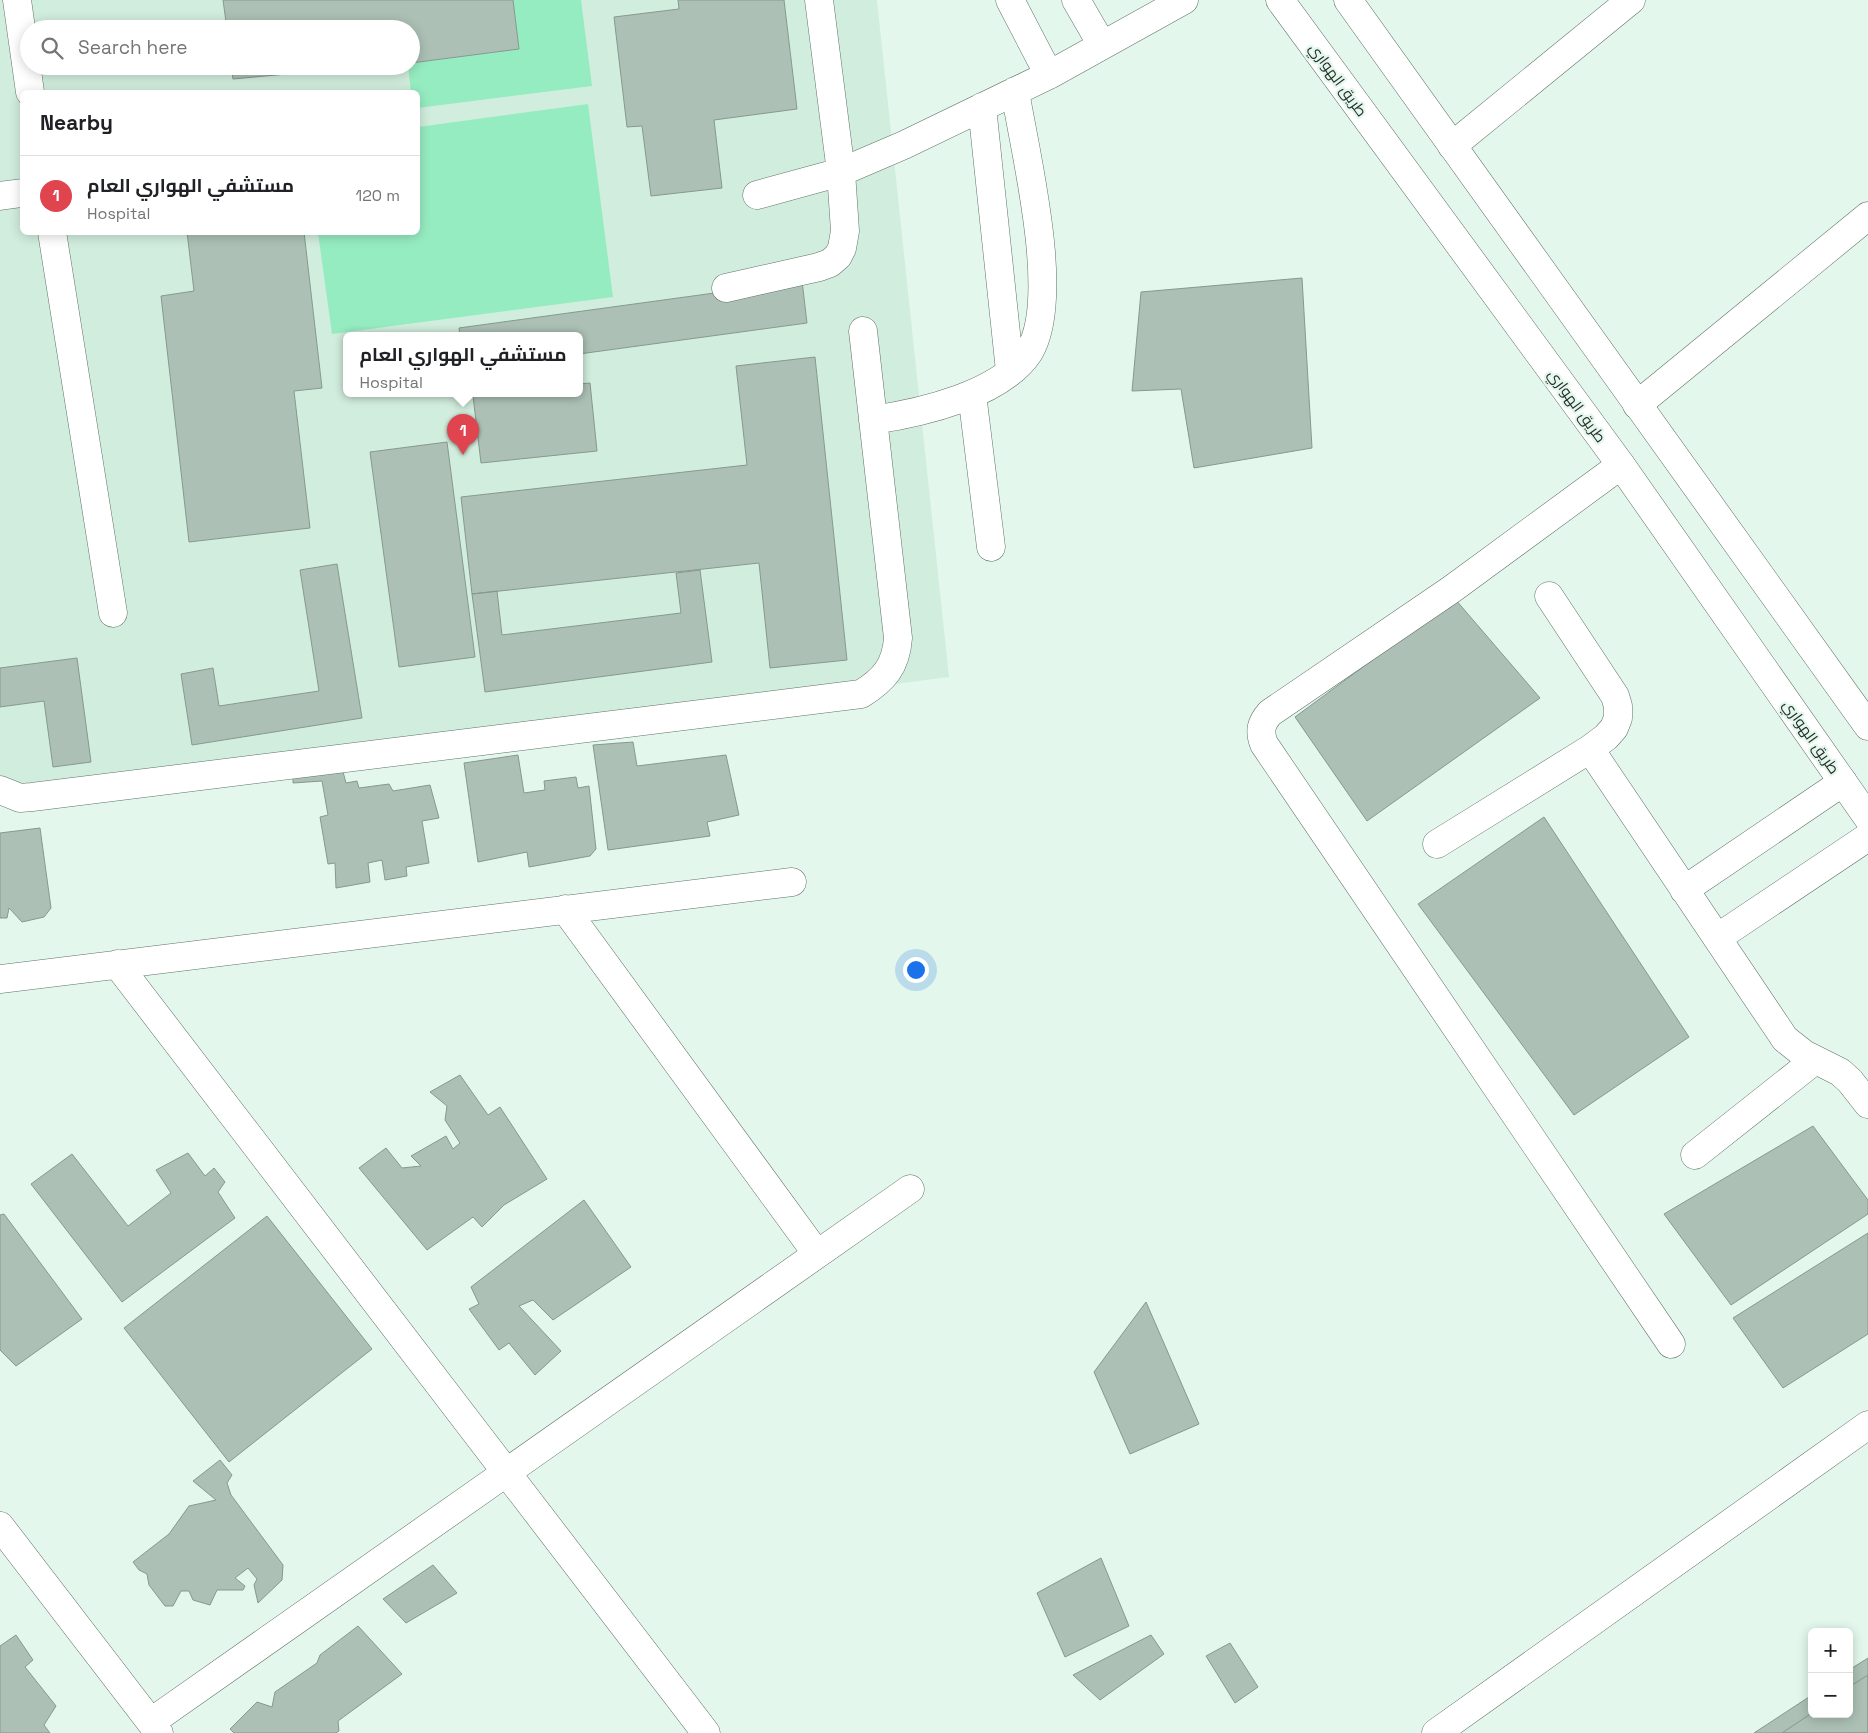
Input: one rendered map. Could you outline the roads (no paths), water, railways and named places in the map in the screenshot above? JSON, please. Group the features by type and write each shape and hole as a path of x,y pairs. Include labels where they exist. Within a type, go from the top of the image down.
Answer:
{"main road":[{"path":"17,0 20,21"},
{"path":"726,288 819,267 830,263 838,256 842,248 845,231 841,172 819,0"},
{"path":"1010,0 1049,75"},
{"path":"1076,0 1102,45"},
{"path":"757,195 841,172 1049,75 1184,0"},
{"name":"طريق الهواري","path":"1280,0 1621,466 1868,818"},
{"path":"1348,0 1868,726"},
{"path":"1452,146 1631,0"},
{"path":"28,75 30,90"},
{"path":"873,420 940,406 972,394 1010,371 1024,358 1035,341 1040,319 1042,295 1040,237 1015,91"},
{"path":"982,107 1010,371"},
{"path":"0,196 20,193"},
{"path":"1637,405 1868,216"},
{"path":"52,235 113,613"},
{"path":"0,790 20,798 32,797 861,694 886,676 897,651 898,638 862,331"},
{"path":"972,394 991,547"},
{"path":"1621,466 1452,589 1270,713 1261,728 1261,736 1264,744 1671,1344"},
{"path":"1437,844 1590,749 1606,737 1614,728 1618,718 1618,706 1615,696 1548,596"},
{"path":"1590,749 1785,1038 1815,1060 1840,1072 1850,1081 1868,1104"},
{"path":"1684,890 1843,782"},
{"path":"1717,938 1868,836"},
{"path":"0,979 792,882"},
{"path":"565,909 817,1254"},
{"path":"117,964 706,1733"},
{"path":"1695,1155 1815,1060"},
{"path":"0,1526 155,1728 507,1472 910,1189"},
{"path":"1436,1733 1868,1425"}],"place":[{"name":"مستشفي الهواري العام","path":"463,455"}]}
